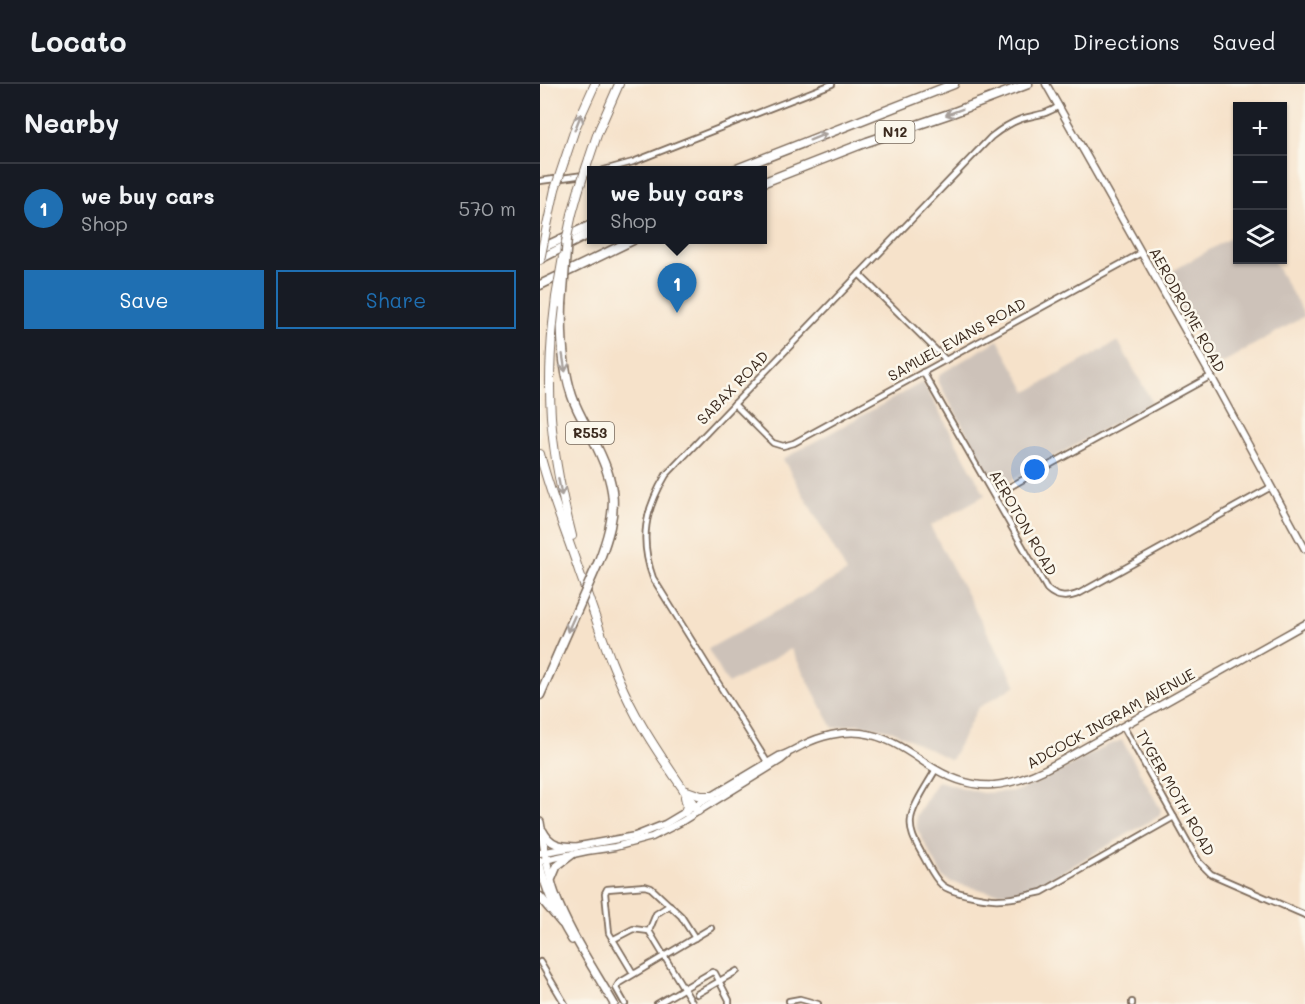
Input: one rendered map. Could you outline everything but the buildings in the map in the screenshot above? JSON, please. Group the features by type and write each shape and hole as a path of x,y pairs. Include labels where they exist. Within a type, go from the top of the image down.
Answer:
{"highway":[{"name":"N12","path":"747,166 954,84"},
{"name":"N12","path":"767,181 867,141 952,113 1028,84"},
{"path":"540,249 587,227"},
{"path":"540,259 587,235"},
{"name":"R553","path":"540,695 599,561 611,527 613,512 612,488 603,460 578,411 567,380 562,352 562,304 567,238"},
{"path":"540,285 625,244"},
{"path":"540,897 562,923"}],"main road":[{"path":"540,259 555,189 576,126 595,84"},
{"name":"R553","path":"567,238 579,189 598,132 620,84"},
{"path":"567,238 561,262 553,324 550,375 552,433 560,489 581,576"},
{"path":"540,454 605,646 631,706 654,748 696,809"},
{"path":"683,790 701,796 712,796"},
{"path":"683,790 687,802 685,812"},
{"path":"540,823 546,836 553,843 574,850"},
{"path":"540,823 542,858 549,894 562,923 612,1004"},
{"path":"551,881 557,866 574,850"},
{"path":"542,858 570,927 612,1004"}],"street":[{"path":"620,166 832,84"},
{"name":"AERODROME ROAD","path":"1048,86 1305,549"},
{"name":"SABAX ROAD","path":"769,765 655,582 648,562 645,533 654,494 666,475 991,137 1011,123 1046,114 1059,106"},
{"path":"540,181 587,175"},
{"name":"SAMUEL EVANS ROAD","path":"734,404 773,442 783,446 794,443 1141,253"},
{"path":"859,274 946,360"},
{"name":"AEROTON ROAD","path":"923,372 1047,589 1054,595 1066,598 1080,593 1271,487"},
{"path":"995,495 1210,376"},
{"name":"ADCOCK INGRAM AVENUE","path":"574,850 615,847 644,840 668,829 712,796 781,760 805,744 828,736 859,733 881,738 898,745 946,775 960,781 995,785 1027,779 1305,624"},
{"name":"TYGER MOTH ROAD","path":"1123,726 1199,862 1211,874 1305,915"},
{"name":"ADCOCK INGRAM AVENUE","path":"542,858 635,836 658,827 685,812 696,809 769,765"},
{"path":"936,769 912,814 911,830 934,876 949,890 963,894 998,900 1042,891 1174,817"},
{"path":"633,973 609,933 605,893 607,889 648,886 681,916 695,938"},
{"path":"649,931 655,916 670,905"},
{"path":"625,1004 615,987 619,983 711,928"},
{"path":"612,940 633,929 649,931"},
{"path":"649,931 693,1004"},
{"path":"540,962 565,1004"},
{"path":"697,994 737,971"},
{"path":"657,1004 712,972 715,973 729,1004"},
{"path":"789,1001 800,999 818,1004"}],"shaded area":[{"path":"1233,236 1233,264 1275,264 1305,316 1222,363 1210,359 1164,276"},
{"path":"998,340 1027,392 1118,341 1152,402 1002,486 995,484 938,381 940,374"},
{"path":"923,382 985,495 930,526 1016,685 978,708 951,760 893,731 857,724 833,728 791,649 728,684 708,649 847,572 783,459"},
{"path":"1122,740 1161,810 1159,816 1038,886 1011,893 989,892 951,882 943,877 917,829 916,816 938,781 982,793 1016,791"}],"place":[{"name":"we buy cars","path":"677,313"}]}
